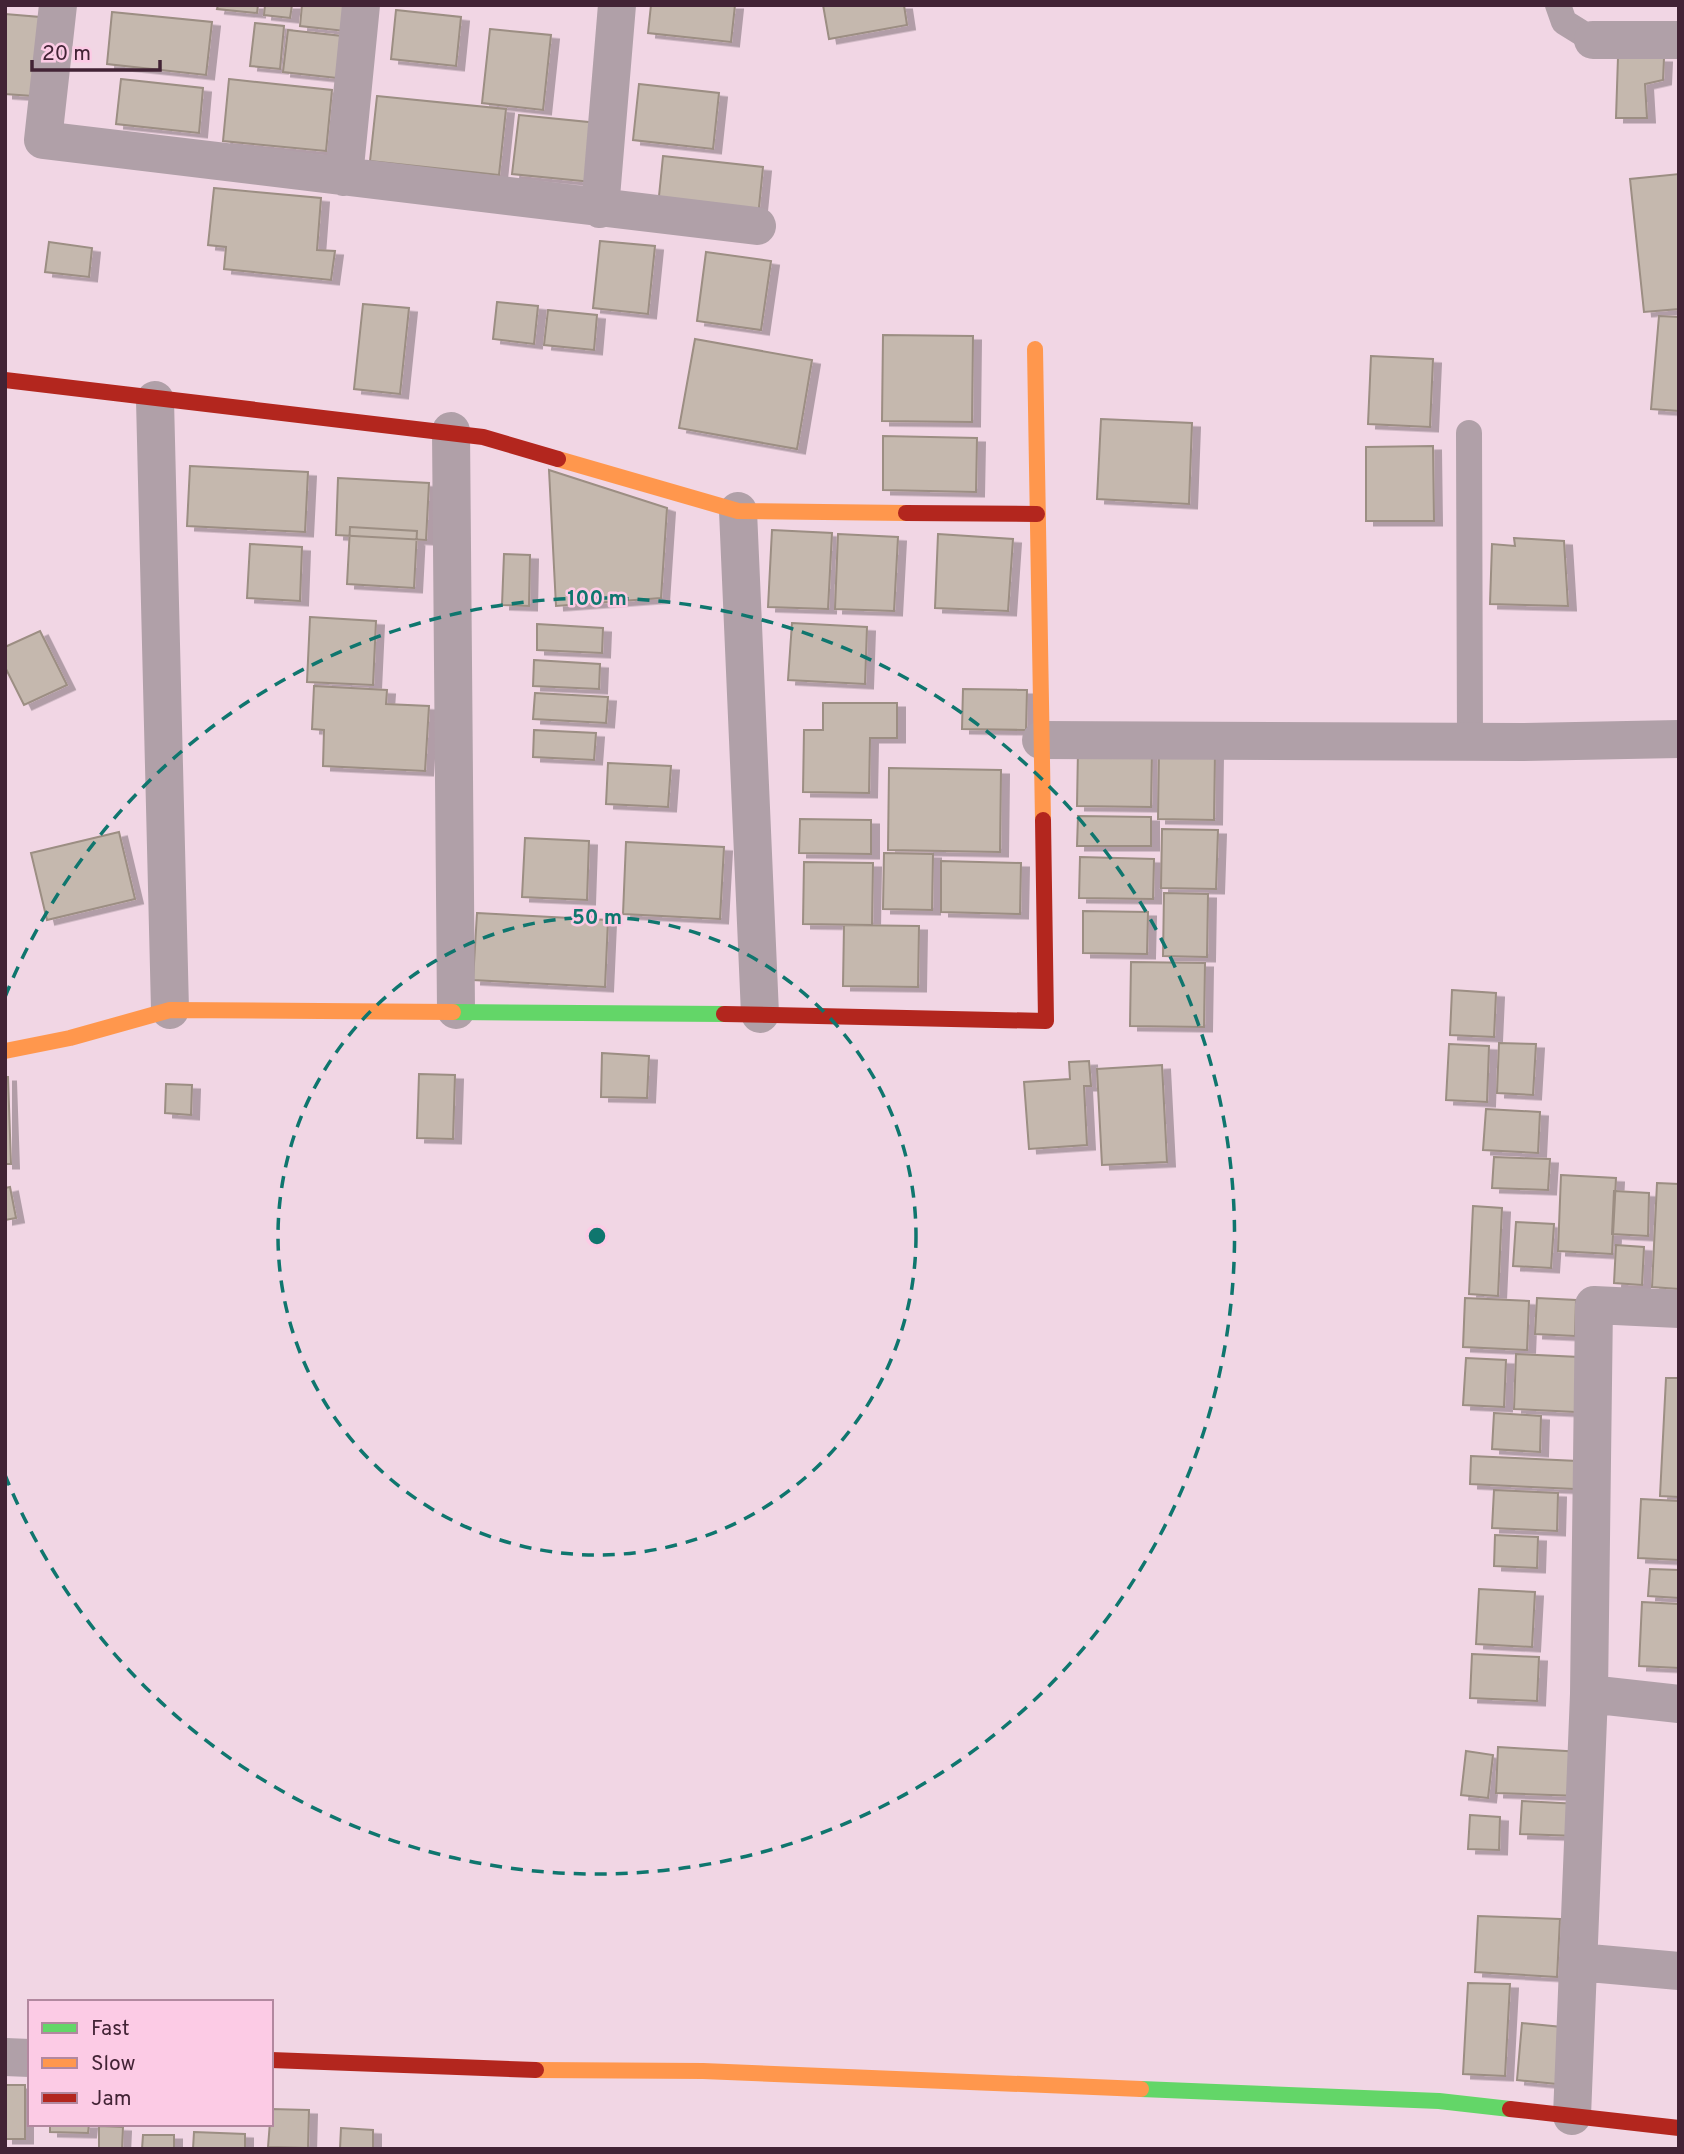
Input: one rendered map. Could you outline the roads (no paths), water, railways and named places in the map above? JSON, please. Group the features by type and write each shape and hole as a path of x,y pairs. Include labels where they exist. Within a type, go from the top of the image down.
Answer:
{"street":[{"path":"58,5 43,140 757,226"},
{"path":"344,177 361,5"},
{"path":"600,209 617,5"},
{"path":"1593,40 1679,40"},
{"path":"5,1051 70,1038 170,1010 456,1010 1046,1021 1035,349"},
{"path":"5,380 155,400 452,431 483,437 738,511 1037,514"},
{"path":"155,400 170,1010"},
{"path":"452,431 456,1010"},
{"path":"738,511 760,1014"},
{"path":"1041,740 1679,739"},
{"path":"1572,2116 1589,1694 1594,1306 1679,1309"},
{"path":"1589,1694 1679,1704"},
{"path":"1578,1962 1679,1971"},
{"path":"5,2057 28,2057"},
{"path":"273,2060 569,2071 703,2071 1439,2101 1679,2128"}],"lane":[{"path":"1558,5 1564,22 1593,40"},
{"path":"1469,433 1470,741"}]}
